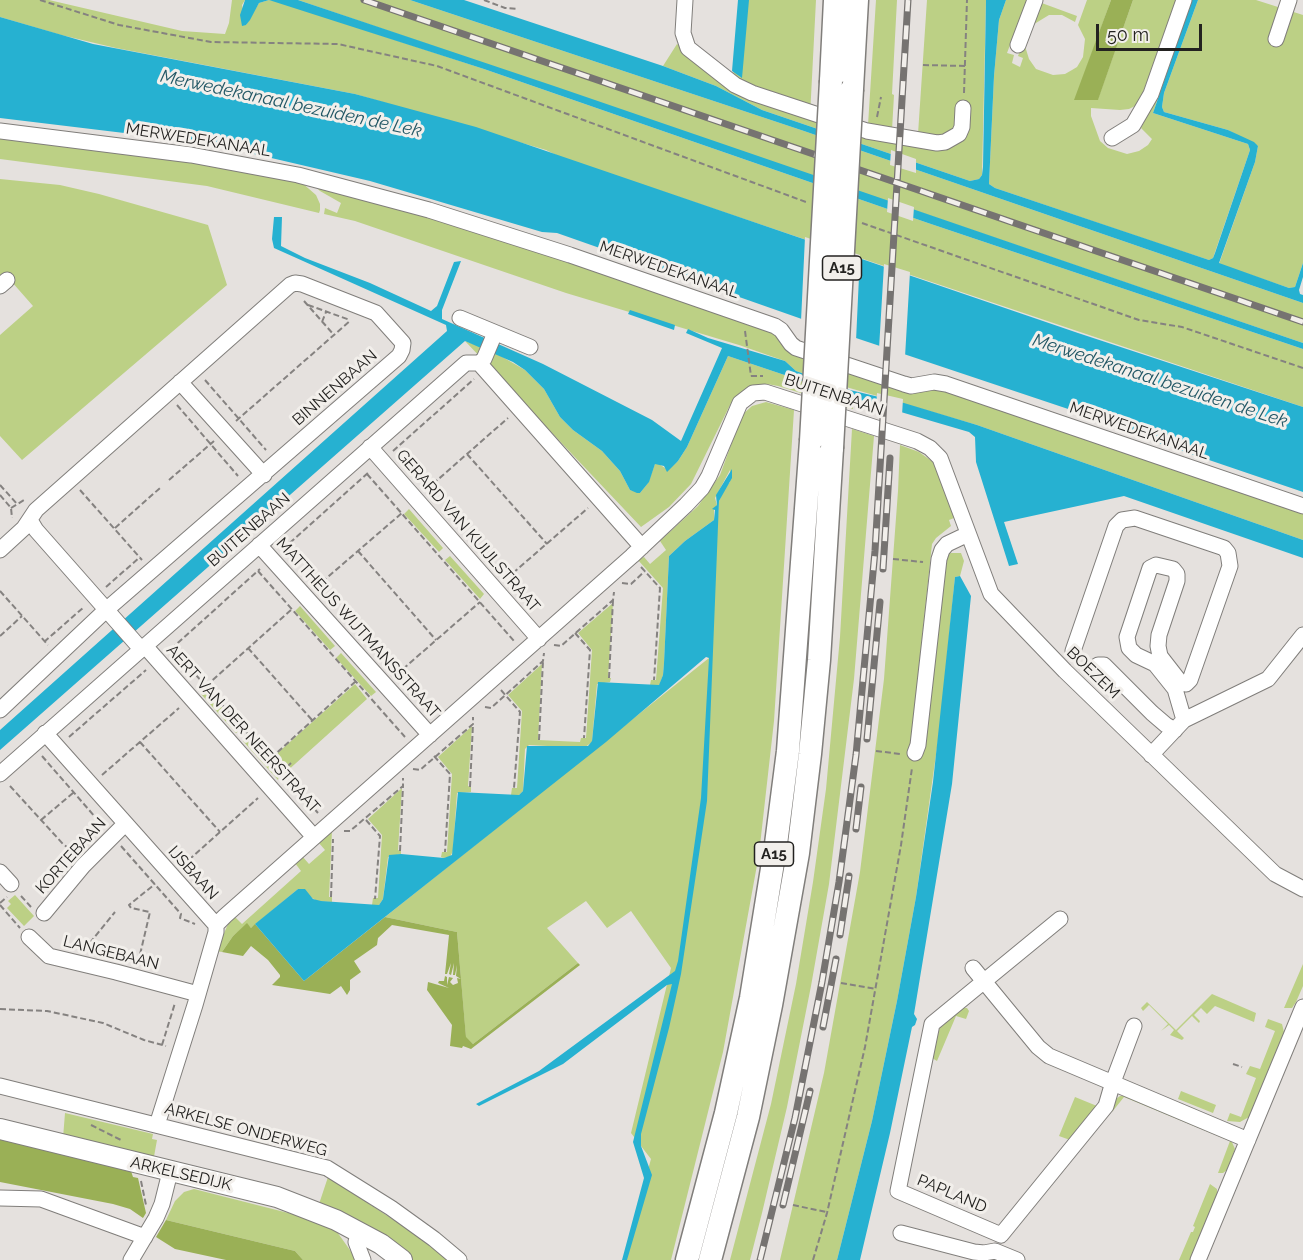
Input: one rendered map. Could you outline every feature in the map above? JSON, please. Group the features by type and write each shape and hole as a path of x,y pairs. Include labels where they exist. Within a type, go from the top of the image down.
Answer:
{"highway":[{"name":"A15","path":"687,1260 726,1113 751,998 776,844 789,740 811,441 835,0"},
{"name":"A15","path":"710,1260 748,1117 771,1005 798,853 810,754 819,660 857,0"}],"main road":[{"name":"ARKELSEDIJK","path":"0,1129 277,1197 359,1231 402,1260"}],"street":[{"path":"685,0 683,33 686,44 704,62 735,85 752,93 867,131 937,143 945,142 958,134 962,127 963,108"},
{"path":"1018,45 1035,0"},
{"path":"1112,138 1133,125 1151,94 1184,0"},
{"path":"1276,39 1289,0"},
{"name":"MERWEDEKANAAL","path":"0,131 191,155 298,175 429,210 775,326 796,348 872,374 907,385 934,382 946,384 1303,506"},
{"name":"BINNENBAAN","path":"0,710 57,657 111,615 152,571 399,356 403,347 399,338 379,314 302,284 290,285"},
{"path":"0,550 24,528 36,510 290,285"},
{"path":"460,318 494,335 530,347"},
{"path":"494,335 482,359 519,409 637,552"},
{"name":"BUITENBAAN","path":"45,733 140,645 259,545 460,366 482,359"},
{"path":"180,382 264,475"},
{"name":"BUITENBAAN","path":"216,925 314,837 331,827 352,804 492,680 545,643 702,488 715,464 740,403 753,393 777,394 917,441"},
{"name":"BOEZEM","path":"917,441 930,448 939,458 991,594 1065,671 1275,874 1303,889"},
{"name":"GERARD VAN KUIJLSTRAAT","path":"370,447 545,643"},
{"path":"1073,651 1116,526 1122,520 1135,518 1224,548 1228,553 1230,566 1190,680 1186,684 1181,683 1160,656 1158,646 1159,635 1177,581 1177,574 1173,569 1156,564 1150,568 1127,637 1129,648 1136,655 1155,664 1175,689 1179,725"},
{"name":"AERT VAN DER NEERSTRAAT","path":"30,520 36,530 111,615 314,837"},
{"path":"907,753 918,745 939,559 947,544 968,534"},
{"name":"MATTHEUS WIJTMANSSTRAAT","path":"259,545 426,738"},
{"path":"1151,755 1179,725 1268,679 1303,635"},
{"path":"1092,670 1098,665 1104,665 1166,725 1179,725"},
{"path":"4,779 45,733"},
{"name":"IJSBAAN","path":"45,733 93,779 125,824 174,870 216,925 198,994 157,1125"},
{"name":"KORTEBAAN","path":"39,911 125,824"},
{"name":"KORTEBAAN","path":"0,872 11,884"},
{"name":"PAPLAND","path":"1060,919 932,1024 898,1191 1001,1234 1106,1106 1134,1026"},
{"name":"LANGEBAAN","path":"29,937 49,956 198,994"},
{"path":"972,968 1038,1047 1049,1056 1248,1140"},
{"path":"1198,1260 1303,1007"},
{"name":"ARKELSE ONDERWEG","path":"0,1086 327,1168 391,1208 459,1260"},
{"path":"132,1258 162,1204 170,1172"},
{"path":"0,1198 41,1198 145,1237"},
{"path":"359,1231 356,1242 363,1260"},
{"path":"901,1233 981,1256 995,1251 1017,1260"}],"path":[{"path":"40,0 119,25 211,42 338,44 437,66 806,202"},
{"path":"484,0 505,8 518,9"},
{"path":"963,108 967,0"},
{"path":"923,65 965,66"},
{"path":"876,121 880,97"},
{"path":"862,223 1138,320 1182,327 1303,368"},
{"path":"290,285 334,335"},
{"path":"308,305 350,320"},
{"path":"322,322 326,312"},
{"path":"169,480 358,313"},
{"path":"745,328 750,367"},
{"path":"195,369 270,454"},
{"path":"167,393 241,480"},
{"path":"424,492 519,409"},
{"path":"467,454 547,544"},
{"path":"367,474 514,641"},
{"path":"71,479 152,571"},
{"path":"0,485 30,520"},
{"path":"115,528 160,488"},
{"path":"503,581 590,507"},
{"path":"314,589 402,513"},
{"path":"358,551 436,640"},
{"path":"637,552 645,572 660,588 654,680"},
{"path":"893,559 922,562"},
{"path":"258,571 406,738"},
{"path":"614,583 631,584 645,572"},
{"path":"0,591 57,657"},
{"path":"609,678 614,591"},
{"path":"539,740 545,643 561,646 613,600"},
{"path":"393,678 480,602"},
{"path":"206,686 292,609"},
{"path":"0,636 22,616"},
{"path":"575,633 590,650 584,738"},
{"path":"172,648 331,827 350,831 403,786"},
{"path":"248,648 312,721"},
{"path":"482,707 490,708 543,661"},
{"path":"492,680 520,712 514,788"},
{"path":"270,759 356,681"},
{"path":"41,820 140,742 181,706"},
{"path":"470,787 474,715"},
{"path":"412,769 420,770 473,724"},
{"path":"426,738 435,757 450,774 445,852"},
{"path":"140,742 220,832"},
{"path":"813,1260 865,1047 907,753 876,751"},
{"path":"282,772 291,763"},
{"path":"400,850 404,777"},
{"path":"4,779 63,844 87,862"},
{"path":"135,977 150,912 131,908 129,905 261,796"},
{"path":"352,804 380,836 375,899"},
{"path":"331,827 331,897"},
{"name":"KORTEBAAN","path":"11,884 39,911"},
{"path":"0,905 29,937"},
{"path":"74,962 115,912"},
{"path":"841,983 875,989"},
{"path":"162,1045 179,989"},
{"path":"0,1009 47,1011 103,1023 144,1040 172,1048"},
{"path":"1233,1064 1242,1067"},
{"path":"140,1177 148,1213"},
{"path":"793,1205 825,1212"}],"green space":[{"path":"0,0 49,0 182,31 225,34 232,0 245,0 242,5 246,25 259,3 269,0 276,1 484,69 928,223 1303,349 1303,407 560,157 546,150 355,94 116,48 61,35 0,17"},
{"path":"298,0 410,0 804,131 1303,303 1303,343"},
{"path":"740,0 816,0 810,116 869,135 937,147 947,146 962,135 965,129 967,107 960,107 957,130 947,138 918,134 927,0 986,0 982,175 979,179 970,181 762,110 716,86 663,66 677,44 732,87"},
{"path":"876,0 897,0 892,130 868,125"},
{"path":"1006,0 1027,0 1007,53 1014,55 1012,63 1020,67 1023,58 1018,56 1039,2 1077,16 1075,22 1062,15 1049,15 1031,26 1025,46 1029,59 1036,69 1053,75 1065,74 1077,67 1083,57 1085,39 1078,25 1087,0 1111,0 1075,100 1098,99 1133,0 1176,0 1137,105 1120,110 1091,108 1091,116 1100,141 1108,148 1127,154 1139,151 1152,139 1141,128 1156,96 1189,0 1192,0 1153,113 1248,144 1250,150 1213,258 1209,260 1172,248 989,184 999,20"},
{"path":"1111,0 1133,0 1098,100 1074,100"},
{"path":"1198,0 1256,0 1303,15 1303,263 1295,287 1289,288 1219,264 1255,162 1258,146 1228,130 1164,112 1162,107 1164,93"},
{"path":"0,134 97,144 301,182 316,195 320,210 319,213 207,186 0,159"},
{"path":"0,179 60,185 208,225 227,285 22,460 0,436 0,335 33,306 4,273 0,276"},
{"path":"313,184 451,222 777,331 789,348 931,387 1303,513 1303,540 977,425 822,380 796,371 785,361 739,345 566,293 355,221 324,214 325,208 337,213 341,203 320,191"},
{"path":"465,341 492,351 525,370 544,389 560,417 573,430 602,451 620,471 630,490 640,493 648,483 655,464 668,470 678,461 687,447 728,356 853,398 853,409 778,386 767,384 748,388 731,403 691,484 669,507 641,527"},
{"path":"766,402 794,410 774,721 759,854 723,1052 671,1260 623,1260 651,1159 631,1133 671,968 631,911 607,928 586,901 547,928 578,963 473,1044 466,1038 457,932 385,917 709,658 719,501 730,482 730,470 715,498 717,505 714,509 714,520 669,556 664,663 659,686 650,685 651,680 656,680 663,588 638,560 644,557 650,564 666,550 660,541 698,506 720,475 742,415 752,406"},
{"path":"852,429 874,436 854,679 829,884 787,1107 750,1260 730,1260 771,1104 796,984 813,882 826,789 840,637"},
{"path":"900,445 919,452 933,462 954,518 949,520 951,526 932,544 910,752 947,555 961,553 964,561 960,576 955,577 940,726 916,897 872,1121 837,1260 780,1260 824,1073 860,872 884,679"},
{"path":"409,509 443,548 439,552 404,514"},
{"path":"450,556 484,594 480,599 445,560"},
{"path":"613,603 608,678 611,678 610,682 597,684 592,742 584,748 529,745 525,749 523,791 519,795 511,795 512,788 517,788 522,711 508,695 542,664 538,740 580,742 581,738 586,738 592,650 578,633"},
{"path":"300,606 335,646 330,650 295,611"},
{"path":"341,653 376,692 371,696 336,658"},
{"path":"355,684 367,699 285,773 272,758"},
{"path":"206,690 241,729 236,733 201,694"},
{"path":"472,726 468,786 471,787 471,792 457,793 453,851 450,857 444,858 441,857 442,852 447,852 452,774 438,757"},
{"path":"247,737 279,772 278,780 243,741"},
{"path":"402,788 398,850 401,854 388,857 383,899 379,905 372,905 373,898 378,898 382,835 368,819"},
{"path":"332,830 329,897 332,897 332,902 317,901 298,889 251,928 247,924 233,936 222,952 216,951 234,916 242,924 301,871 295,863 302,856 309,864 325,850 319,843"},
{"path":"15,895 34,916 24,926 7,908 11,904 8,901"},
{"path":"385,917 457,932 466,1037 473,1044 578,963 580,965 471,1049 463,1046 462,1048 450,1046 452,1025 427,990 428,982 449,988 438,983 444,981 445,976 447,985 449,977 453,978 450,982 453,985 458,983 457,978 461,979 456,976 457,965 455,975 453,975 454,963 451,975 449,974 451,963 445,974 449,935 392,925 378,938 377,945 354,961 361,972 350,980 350,990 347,995 341,986 330,994 272,985 280,975 268,960 251,946 243,956 222,952 233,936 247,923 251,928 255,924 304,981"},
{"path":"1303,964 1303,986 1292,1008 1284,1008"},
{"path":"1212,994 1256,1013 1254,1022 1215,1006 1207,1014 1201,1008 1194,1015 1200,1021 1199,1023 1192,1016 1177,1031 1184,1038 1182,1040 1170,1035 1174,1030 1169,1025 1161,1031 1168,1024 1149,1005 1143,1011 1141,1008 1147,1002 1176,1030"},
{"path":"963,1008 969,1011 966,1019 956,1016 937,1061 932,1058 940,1027"},
{"path":"1268,1019 1282,1024 1284,1032 1249,1117 1240,1122 1227,1121 1230,1113 1241,1117 1256,1078 1246,1074 1250,1066 1260,1069 1275,1031 1265,1027"},
{"path":"1181,1091 1216,1105 1213,1113 1178,1099"},
{"path":"1125,1096 1231,1140 1235,1149 1227,1170 1218,1173 1230,1141 1124,1097 1112,1112 1116,1099"},
{"path":"1075,1097 1097,1106 1070,1140 1059,1136"},
{"path":"65,1113 153,1134 152,1139 157,1140 153,1162 63,1138"},
{"path":"0,1139 131,1171 133,1177 138,1178 146,1213 143,1218 130,1209 113,1204 0,1182"},
{"path":"328,1177 451,1260 411,1260 319,1204"},
{"path":"1210,1184 1217,1189 1217,1195 1190,1260 1179,1260 1193,1232 1195,1227 1193,1226"},
{"path":"194,1189 308,1218 335,1229 357,1260 303,1260 295,1251 166,1220 175,1201 184,1192"},
{"path":"166,1220 295,1251 303,1260 226,1260 175,1249 156,1237"}],"water":[{"path":"245,0 269,0 259,3 250,20 242,26 240,15"},
{"path":"269,0 298,0 557,87 1303,343 1303,349 928,223 484,69"},
{"path":"410,0 464,0 663,66 716,86 762,110 970,181 979,179 983,167 986,0 1006,0 999,20 989,184 995,188 1209,260 1215,253 1250,150 1248,144 1153,113 1192,0 1198,0 1164,93 1162,107 1164,112 1228,130 1258,146 1255,162 1219,263 1289,288 1295,287 1303,263 1303,277 1299,290 1303,295 1303,303 804,131"},
{"path":"738,0 749,0 742,78 732,71"},
{"name":"Merwedekanaal bezuiden de Lek","path":"0,17 93,44 355,94 476,127 1078,333 1303,407 1303,492 1118,429 1104,421 853,337 557,233 542,232 370,181 237,150 149,136 0,118"},
{"path":"274,217 282,217 281,246 431,311 437,306 454,262 461,261 442,310 442,319 543,364 652,420 681,441 722,348 686,333 688,329 708,338 785,361 796,371 850,390 904,403 977,425 1303,540 1303,558 1124,496 1004,522 1018,564 1009,566 976,462 975,437 969,432 853,398 728,356 687,447 678,461 667,472 664,466 655,464 649,482 640,493 637,493 630,490 620,471 602,451 573,430 560,417 544,389 525,370 513,362 465,341 0,750 0,730 447,331 446,325 274,248 272,239"},
{"path":"630,310 675,325 674,330 628,314"},
{"path":"732,469 732,478 719,501 707,801 681,974 641,1134 641,1146 652,1175 627,1260 622,1260 644,1178 633,1142 672,984 667,985 563,1064 479,1106 476,1104 539,1071 675,971 701,798 709,658 706,657 606,742 304,981 255,924 298,889 305,889 313,899 321,901 379,905 383,899 389,855 444,858 452,855 458,792 519,795 523,791 527,746 588,746 592,741 598,682 659,685 664,663 669,556 714,520 715,510 712,509 717,505 716,495"},
{"path":"960,576 971,596 952,784 914,1014 917,1019 912,1027 860,1260 837,1260 872,1121 916,897 933,782 955,577"}],"pier":[{"path":"891,150 916,159 916,173 890,165"},
{"path":"888,198 914,207 913,221 887,212"},
{"path":"805,237 860,255 856,341 801,321"},
{"path":"884,264 910,272 905,357 879,349"},
{"path":"877,393 903,399 902,415 876,408"}],"railway":[{"path":"364,0 1303,322"},
{"path":"760,1260 795,1118 822,982 839,882 856,755 875,551 908,0"},
{"path":"883,569 890,458"},
{"path":"867,739 880,602"},
{"path":"856,829 861,787"},
{"path":"840,935 849,876"},
{"path":"823,1027 836,959"},
{"path":"783,1205 810,1091"}]}
